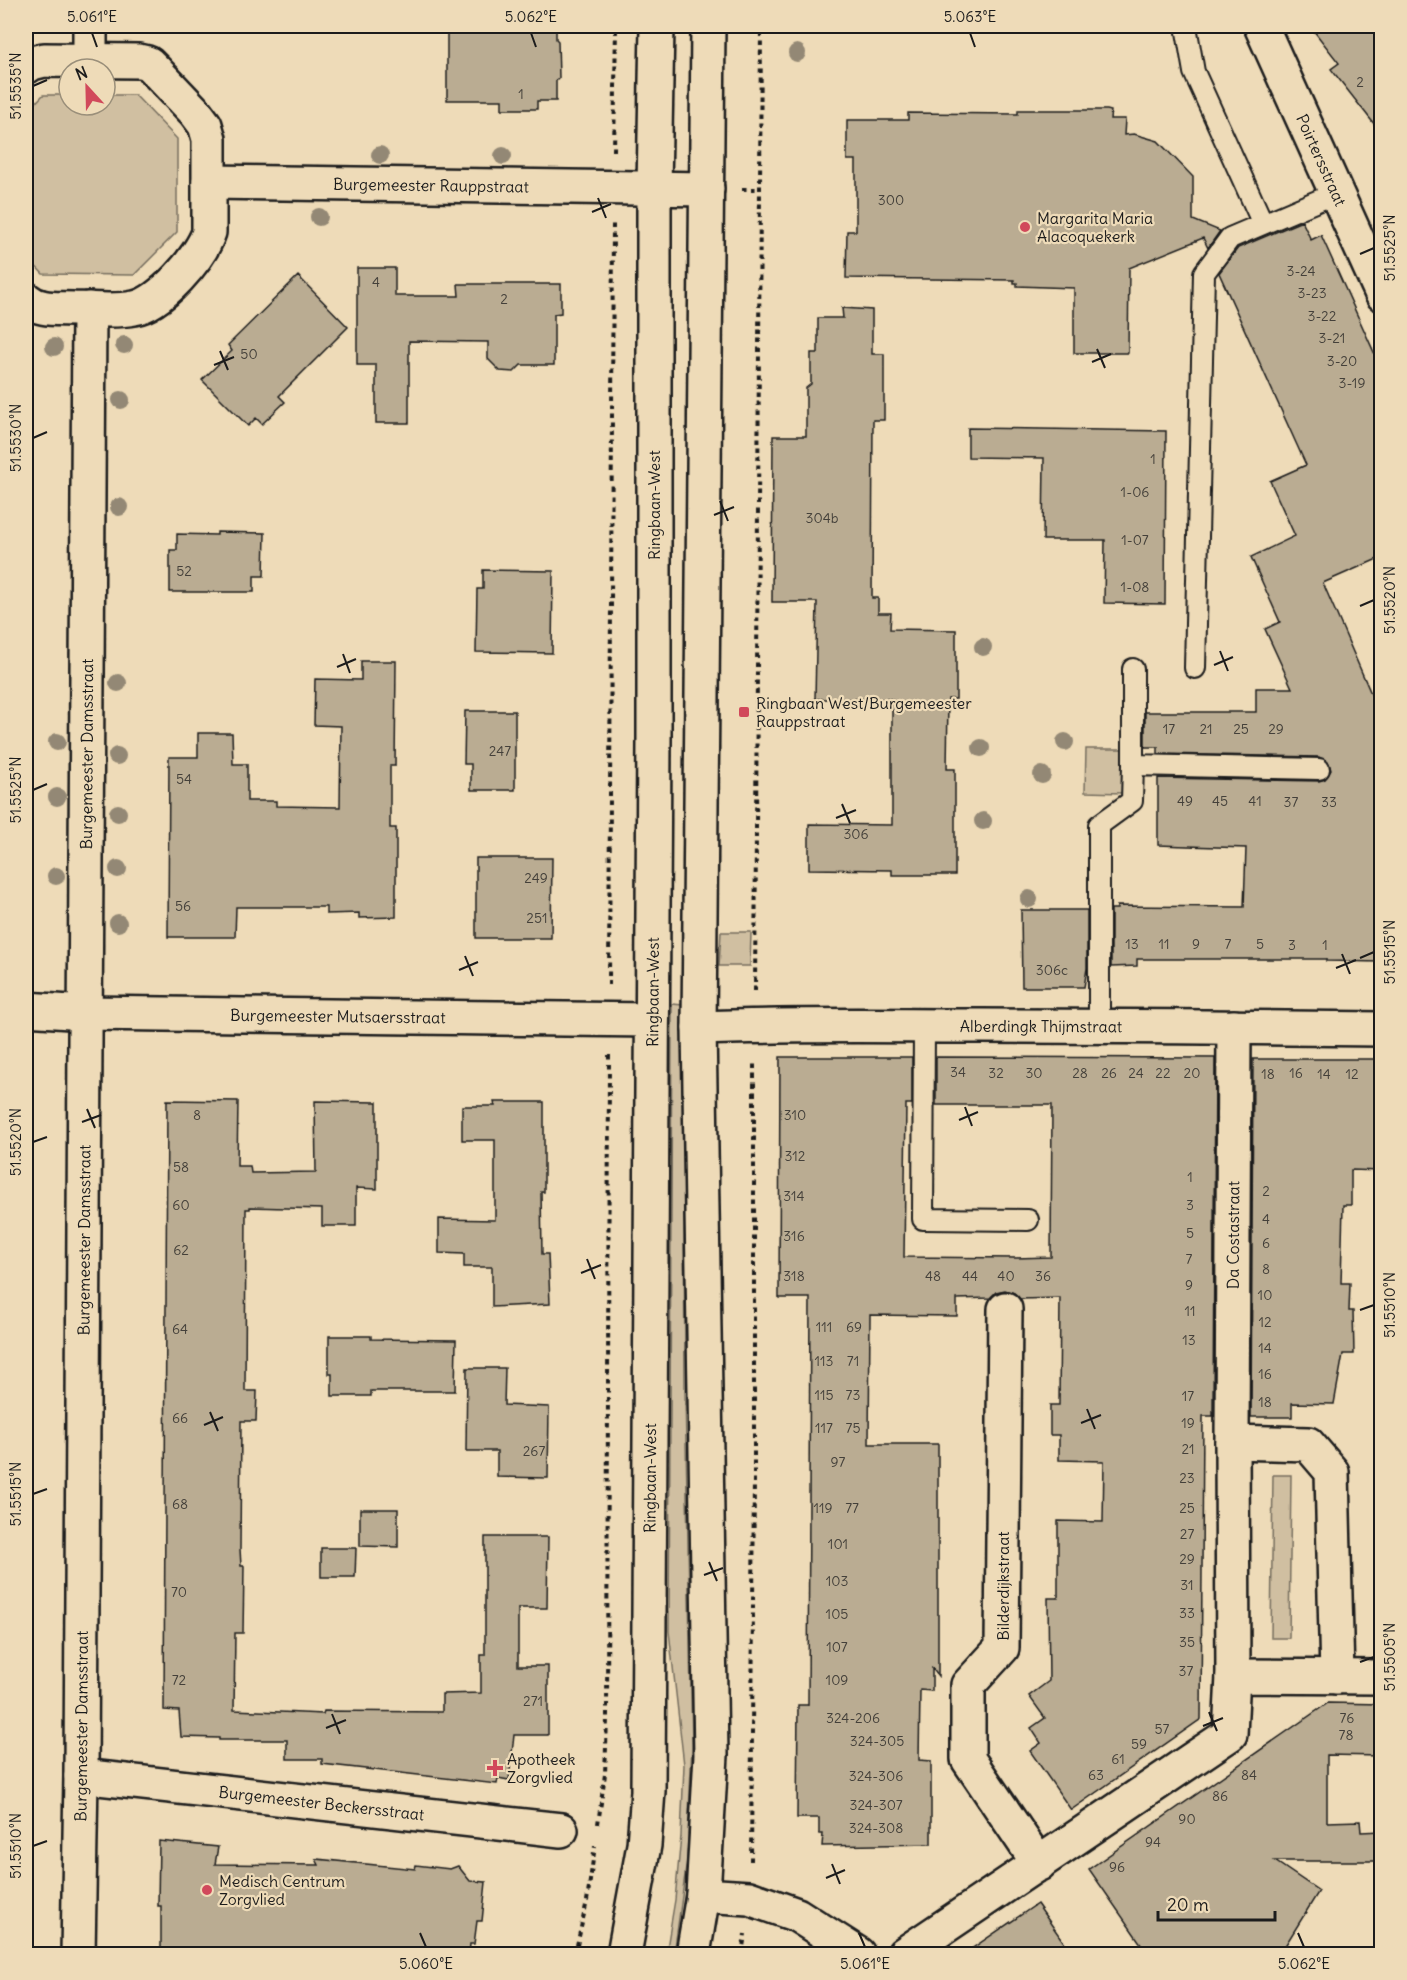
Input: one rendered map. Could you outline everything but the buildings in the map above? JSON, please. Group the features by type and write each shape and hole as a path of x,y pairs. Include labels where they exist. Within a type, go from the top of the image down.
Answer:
{"street":[{"path":"90,26 90,57"},
{"name":"Ringbaan-West","path":"624,1954 644,1845 648,1791 654,737 654,188 657,26"},
{"path":"693,1954 703,1895 711,1755 699,1028 708,26"},
{"name":"Poirtersstraat","path":"1261,26 1382,294"},
{"path":"26,67 44,60 57,60"},
{"path":"26,299 44,308 134,309 150,303 163,292 206,243 209,232 209,139 205,125 148,63 117,61"},
{"name":"Burgemeester Rauppstraat","path":"209,182 707,189"},
{"name":"Burgemeester Damsstraat","path":"78,1954 90,309"},
{"name":"Burgemeester Mutsaersstraat","path":"26,1009 85,1013 652,1020"},
{"name":"Alberdingk Thijmstraat","path":"699,1028 1234,1026 1382,1029"},
{"name":"Da Costastraat","path":"1233,1676 1234,1026"},
{"name":"Bilderdijkstraat","path":"1005,1309 1002,1648 968,1685 968,1759 1039,1864"},
{"path":"1232,1442 1308,1444 1332,1472 1336,1677"},
{"path":"904,1954 1230,1734 1233,1676 1382,1677"},
{"name":"Burgemeester Beckersstraat","path":"81,1776 561,1830"},
{"path":"703,1895 749,1898 796,1915 858,1954"}],"lane":[{"path":"1186,26 1194,72 1259,215"},
{"path":"1195,668 1204,273 1230,238 1336,193"},
{"path":"1099,1026 1100,825 1132,801 1133,669"},
{"path":"1133,765 1319,769"},
{"path":"924,1026 923,1219 1028,1220"}],"path":[{"path":"742,1954 749,1898 752,1818 754,1026 761,26"}],"shaded area":[{"path":"43,95 57,95 57,117 117,117 117,95 135,95 177,139 177,232 134,275 43,274 26,256 26,113"},
{"path":"1086,749 1123,749 1123,793 1085,792"},
{"path":"721,932 751,932 750,966 719,966"},
{"path":"672,1004 683,1005 685,1394 692,1745 687,1860 674,1954 666,1954 675,1900 684,1765 669,1631"},
{"path":"1273,1475 1291,1475 1289,1638 1271,1638"}],"place":[{"name":"Margarita Maria Alacoquekerk","path":"1025,227"},
{"name":"Ringbaan West/Burgemeester Rauppstraat","path":"744,712"},
{"name":"Apotheek Zorgvlied","path":"495,1768"},
{"name":"Medisch Centrum Zorgvlied","path":"207,1890"}]}
